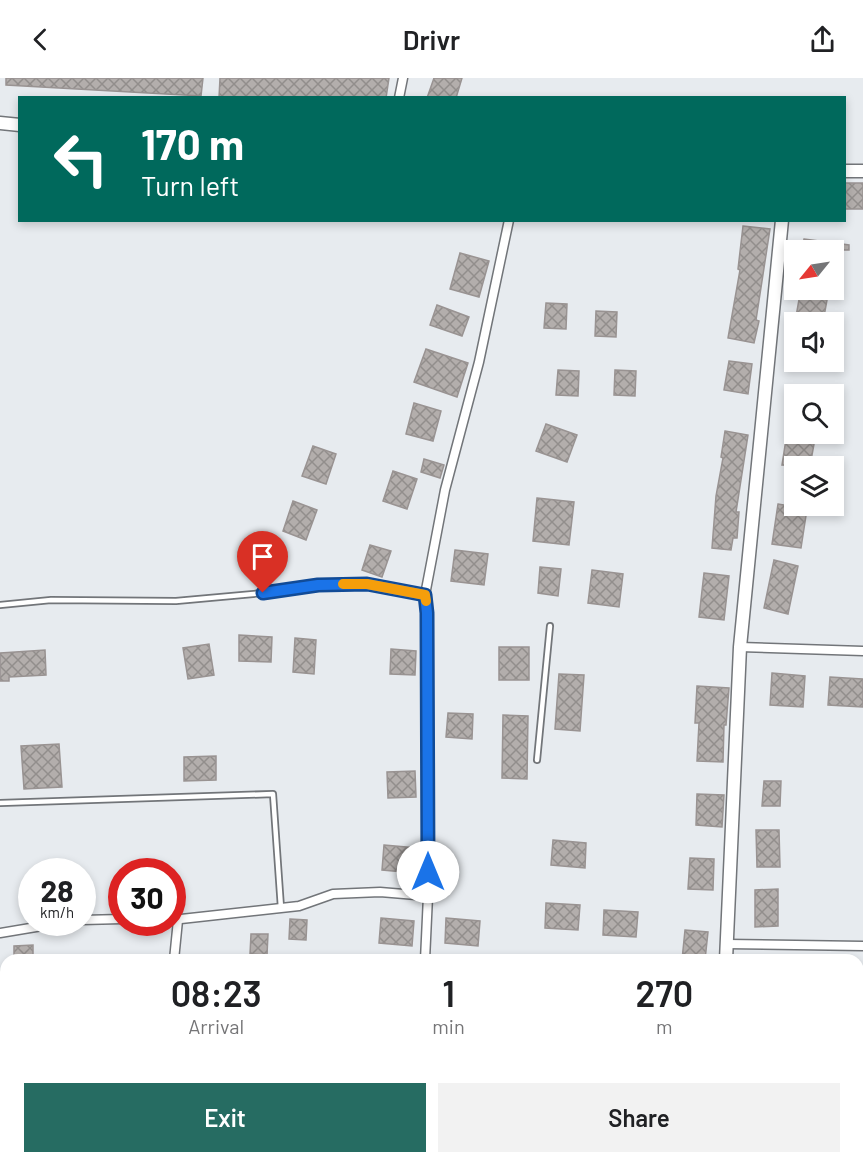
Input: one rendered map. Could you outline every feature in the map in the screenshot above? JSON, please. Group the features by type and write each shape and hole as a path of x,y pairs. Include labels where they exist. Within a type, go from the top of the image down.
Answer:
{"street":[{"path":"399,96 403,78"},
{"path":"0,123 18,125"},
{"path":"846,171 863,171"},
{"path":"425,954 428,896 428,625 425,595 445,490 479,362 509,222"},
{"path":"726,954 740,647 782,222"},
{"path":"740,647 863,651"},
{"path":"186,919 299,906 333,894 380,892 428,896"},
{"path":"0,933 18,930"},
{"path":"174,954 175,936"},
{"path":"727,944 863,946"}],"lane":[{"path":"0,605 51,600 176,601 318,585 367,584 425,595"},
{"path":"537,760 550,626"},
{"path":"0,803 273,794 281,908"}],"building":[{"path":"6,78 203,78 201,96 6,85"},
{"path":"220,78 389,78 386,96 219,96"},
{"path":"434,78 462,78 457,96 428,96"},
{"path":"846,183 863,183 863,209 846,209"},
{"path":"743,226 770,229 756,320 759,321 754,343 728,338 740,270 738,269"},
{"path":"844,244 849,245 849,250 844,250"},
{"path":"460,253 489,261 479,297 450,289"},
{"path":"799,300 827,300 825,312 797,312"},
{"path":"546,303 567,304 566,329 544,328"},
{"path":"437,305 469,317 462,336 430,325"},
{"path":"596,311 617,312 616,337 595,336"},
{"path":"426,349 468,363 457,397 414,382"},
{"path":"729,361 752,364 748,394 724,390"},
{"path":"558,370 579,371 578,396 556,395"},
{"path":"615,370 636,371 635,396 614,395"},
{"path":"414,403 441,411 433,441 406,434"},
{"path":"546,424 577,435 567,462 536,451"},
{"path":"725,431 748,435 736,512 739,512 737,538 733,538 731,550 712,548"},
{"path":"785,444 814,444 812,456 784,456 784,465 782,465"},
{"path":"313,446 336,454 326,484 302,476"},
{"path":"424,459 444,465 440,478 421,472"},
{"path":"393,471 417,479 407,509 383,501"},
{"path":"537,498 574,502 569,545 533,541"},
{"path":"293,501 317,510 306,540 283,531"},
{"path":"778,504 784,505 784,516 806,516 801,548 772,544"},
{"path":"370,545 391,551 382,577 362,570"},
{"path":"455,550 488,554 484,585 451,581"},
{"path":"774,560 798,566 788,614 764,608"},
{"path":"540,567 561,569 558,596 538,593"},
{"path":"592,570 623,574 619,607 588,603"},
{"path":"704,573 729,576 724,620 699,617"},
{"path":"239,635 272,637 271,662 239,661"},
{"path":"295,638 316,640 314,674 293,672"},
{"path":"209,644 214,675 188,679 183,648"},
{"path":"499,647 529,647 529,680 499,680"},
{"path":"391,649 416,651 415,675 390,674"},
{"path":"45,650 46,675 9,677 9,681 0,681 0,653"},
{"path":"772,673 805,676 803,707 770,705"},
{"path":"559,674 584,675 580,731 555,729"},
{"path":"830,677 863,679 863,707 828,705"},
{"path":"697,686 729,688 726,725 724,725 723,762 697,761 699,723 695,723"},
{"path":"448,713 473,714 472,739 446,737"},
{"path":"503,715 528,716 527,779 502,778"},
{"path":"59,744 62,787 24,789 21,746"},
{"path":"216,756 216,780 184,781 184,757"},
{"path":"415,771 416,797 388,798 387,772"},
{"path":"764,781 781,781 780,806 762,806"},
{"path":"697,794 724,795 722,827 696,825"},
{"path":"756,830 779,830 780,867 757,867"},
{"path":"553,840 586,843 585,868 551,865"},
{"path":"384,845 417,848 415,873 382,870"},
{"path":"690,858 714,859 713,890 688,889"},
{"path":"778,889 778,926 755,927 755,890"},
{"path":"546,903 580,905 578,930 545,928"},
{"path":"604,910 638,912 636,937 603,935"},
{"path":"381,918 414,921 412,946 379,943"},
{"path":"446,918 480,921 478,946 445,943"},
{"path":"290,919 307,920 306,940 289,939"},
{"path":"685,930 708,932 706,954 683,954"},
{"path":"251,934 268,934 267,954 250,954"},
{"path":"33,945 33,954 14,954 14,946"}],"slow traffic":[{"path":"343,584 367,584 425,595 426,601"}],"route":[{"path":"263,593 318,585 367,584 425,595 427,613 428,872"}]}
